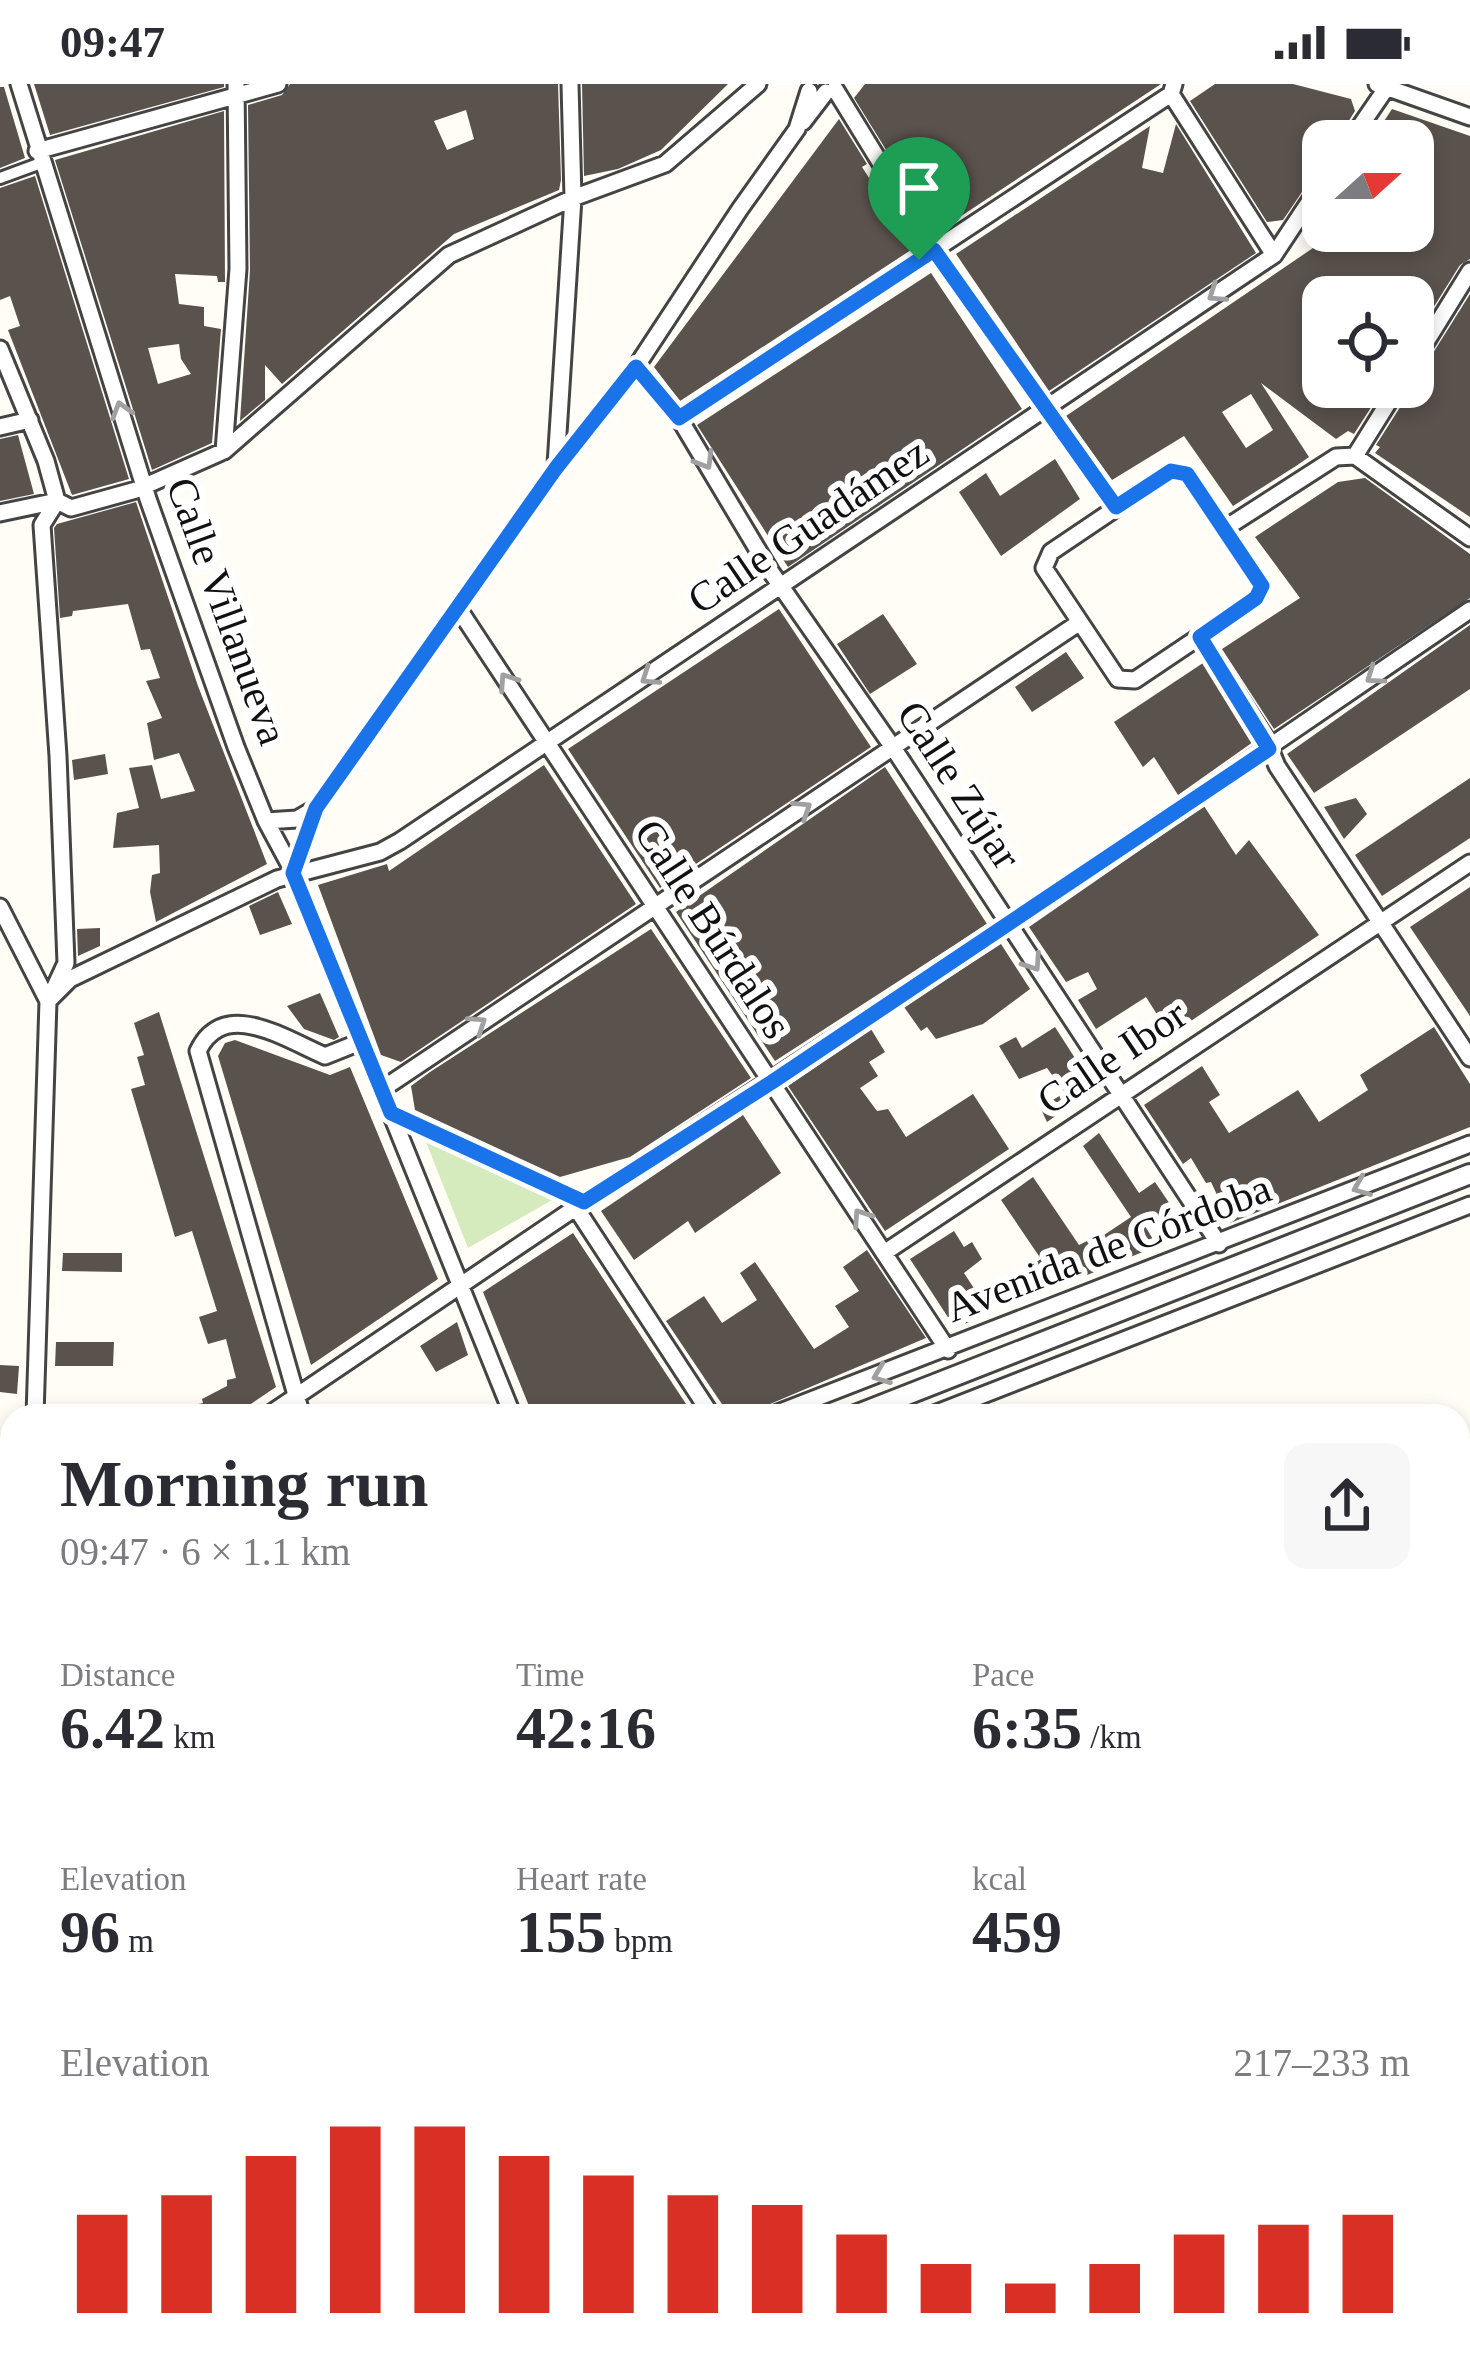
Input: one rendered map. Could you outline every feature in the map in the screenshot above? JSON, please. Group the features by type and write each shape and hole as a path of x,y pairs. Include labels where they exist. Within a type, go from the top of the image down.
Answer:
{"street":[{"name":"Calle Villanueva","path":"19,84 144,487 266,820 293,873 509,1404"},
{"path":"0,178 39,157 237,91 278,84"},
{"path":"556,468 573,198 571,84"},
{"path":"0,513 57,501 71,508 144,487 224,451 449,255 573,198 665,164 758,84"},
{"path":"1362,120 1382,86 1470,117"},
{"path":"293,873 316,808 556,468 636,367 822,88 1116,507"},
{"path":"679,418 1172,89 1274,255"},
{"path":"224,451 238,269 237,91"},
{"name":"Calle Guadámez","path":"48,1001 70,979 293,873 380,852 549,744 1274,255 1302,213"},
{"path":"1434,329 1470,271"},
{"path":"0,349 57,501 43,525 65,963 48,1001 35,1404"},
{"name":"Calle Zújar","path":"636,367 679,418 782,587 1219,1244"},
{"path":"1355,456 1385,408"},
{"path":"0,427 30,420"},
{"path":"1224,529 1336,457 1355,456 1470,538"},
{"path":"1171,471 1187,474 1224,529 1262,586 1256,598 1135,680 1118,679 1045,568 1051,553 1171,471"},
{"name":"Calle Búrdalos","path":"458,608 948,1350"},
{"path":"285,1404 1008,925 1470,610"},
{"path":"381,1090 1080,622"},
{"path":"1200,637 1470,1058"},
{"path":"266,820 297,819 316,808"},
{"name":"Calle Ibor","path":"884,1253 1470,863"},
{"path":"0,907 48,1001"},
{"path":"298,1404 198,1051 206,1034 220,1025 239,1023 325,1056 360,1042"},
{"path":"391,1113 580,1205 704,1404"},
{"name":"Avenida de Córdoba","path":"802,1404 1470,1144"},
{"name":"Avenida de Córdoba","path":"884,1404 1470,1174"},
{"path":"960,1404 1470,1205"}],"green space":[{"path":"426,1142 552,1200 468,1248"}],"building":[{"path":"34,84 224,84 224,87 50,135"},
{"path":"290,84 558,84 561,180 559,190 454,234 282,384 265,365 265,400 240,421 250,270 248,105 282,95","holes":["466,110 474,139 447,150 434,121"]},
{"path":"582,84 728,84 661,150 618,169 584,176"},
{"path":"865,84 1161,84 937,232 854,98"},
{"path":"1215,84 1293,84 1351,99 1355,111 1349,120 1302,120 1302,192 1283,220 1267,222 1190,101"},
{"path":"0,87 4,87 25,158 0,168"},
{"path":"1392,109 1424,120 1385,120"},
{"path":"224,111 225,282 218,282 217,276 175,274 179,304 204,307 204,326 221,329 212,443 152,470 55,160","holes":["179,344 181,359 191,374 158,384 148,348"]},
{"path":"839,119 867,164 862,167 914,248 680,401 654,367"},
{"path":"1176,124 1256,253 1049,391 956,254 1150,126 1142,168 1163,173"},
{"path":"1434,124 1470,136 1470,259 1460,265 1434,306 1434,276 1302,276 1302,408 1371,408 1354,434 1348,431 1336,439 1261,383 1309,457 1233,506 1184,436 1112,480 1066,416 1307,252 1434,252","holes":["1251,394 1273,430 1246,448 1222,412"]},
{"path":"35,176 129,479 72,495 8,330 20,326 10,296 0,300 0,188"},
{"path":"931,273 1022,409 788,567 697,425"},
{"path":"1470,294 1470,517 1375,453 1400,408 1434,408 1434,351"},
{"path":"18,435 34,494 0,501 0,439"},
{"path":"1055,459 1080,499 1001,556 959,492 986,473 1000,496"},
{"path":"1365,478 1470,554 1470,598 1274,729 1222,649 1300,598 1255,537 1338,482"},
{"path":"136,502 198,686 267,864 156,922 150,892 152,875 160,873 159,845 113,848 117,813 139,808 129,768 152,765 161,799 195,791 179,753 154,760 147,723 162,718 146,681 160,678 150,649 141,650 128,604 73,611 72,616 60,618 54,528"},
{"path":"779,609 871,747 660,888 568,749"},
{"path":"883,614 917,664 870,694 837,644"},
{"path":"1470,625 1470,689 1314,793 1287,754"},
{"path":"1066,652 1084,678 1032,712 1015,687"},
{"path":"1203,663 1253,742 1178,795 1154,757 1143,767 1114,722"},
{"path":"105,754 108,774 74,780 72,760"},
{"path":"544,765 636,904 401,1062 381,1055 318,885 387,864 389,871"},
{"path":"885,767 987,924 775,1061 676,912"},
{"path":"1470,778 1470,838 1382,896 1355,855"},
{"path":"1356,798 1367,814 1344,839 1324,807"},
{"path":"1204,806 1236,855 1249,840 1319,935 1170,1035 1146,997 1096,1029 1078,1000 1097,989 1088,972 1066,982 1029,927"},
{"path":"1470,887 1470,1016 1410,927"},
{"path":"278,892 292,924 260,935 249,906"},
{"path":"100,928 100,946 78,956 77,929"},
{"path":"651,929 751,1078 630,1157 560,1177 415,1110 411,1086"},
{"path":"1001,944 1030,989 983,1024 936,1039 927,1027 921,1031 904,1007"},
{"path":"320,993 339,1037 334,1040 304,1029 287,1006"},
{"path":"159,1012 276,1387 251,1404 198,1404 236,1378 226,1339 208,1344 199,1317 217,1311 192,1231 175,1237 131,1089 145,1085 137,1057 144,1055 134,1023"},
{"path":"1055,1027 1089,1080 1095,1077 1100,1085 1047,1122 1040,1107 1065,1093 1047,1068 1019,1079 999,1046 1016,1037 1022,1048"},
{"path":"1434,1027 1470,1084 1470,1127 1230,1223 1211,1182 1206,1183 1191,1158 1183,1164 1144,1105 1202,1066 1220,1095 1209,1102 1229,1133 1298,1090 1319,1122 1368,1090 1360,1075"},
{"path":"871,1029 885,1052 869,1062 878,1076 860,1088 877,1111 888,1109 906,1137 973,1094 1009,1149 885,1231 788,1086"},
{"path":"235,1040 330,1075 350,1067 438,1279 311,1365 218,1056 225,1043"},
{"path":"743,1115 781,1173 695,1233 688,1221 634,1260 601,1211"},
{"path":"1099,1133 1139,1193 1155,1182 1176,1213 1145,1226 1157,1246 1027,1300 1012,1277 1041,1259 1001,1200 1033,1177 1079,1245 1131,1217 1083,1146"},
{"path":"954,1231 964,1247 972,1242 982,1259 964,1273 990,1313 955,1328 910,1259"},
{"path":"573,1233 686,1404 528,1404 483,1292"},
{"path":"867,1250 926,1338 770,1404 722,1404 666,1321 704,1296 722,1323 757,1300 740,1273 755,1262 814,1349 849,1327 835,1306 859,1291 843,1267"},
{"path":"63,1253 122,1253 122,1272 62,1271"},
{"path":"457,1322 468,1355 436,1372 420,1346"},
{"path":"56,1342 114,1342 113,1366 55,1366"},
{"path":"0,1365 19,1366 17,1394 0,1392"}],"route":[{"path":"934,250 1116,507 1171,471 1187,474 1262,586 1256,598 1200,637 1269,749 772,1082 584,1202 391,1113 293,873 316,808 556,468 636,367 679,418 919,260 934,250"}]}
